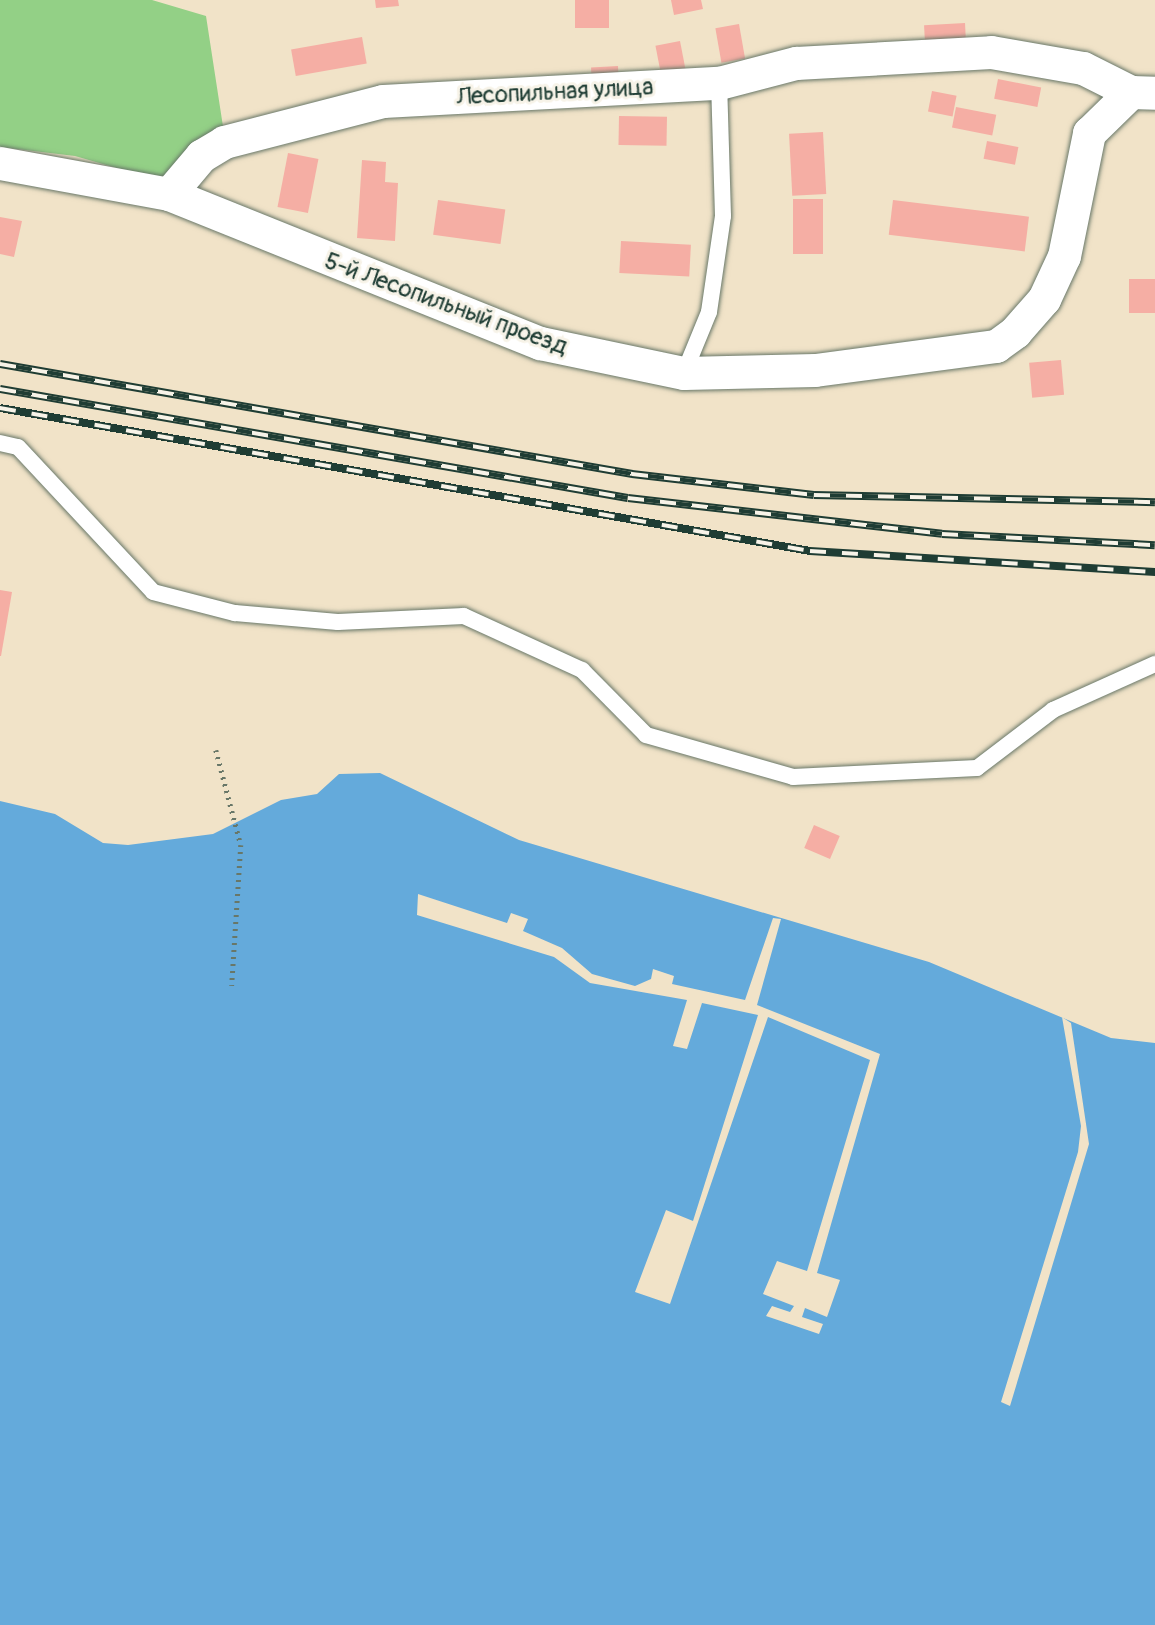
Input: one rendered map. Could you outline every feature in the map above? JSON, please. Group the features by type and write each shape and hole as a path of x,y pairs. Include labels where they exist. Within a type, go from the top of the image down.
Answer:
{"street":[{"name":"Лесопильная улица","path":"169,194 201,156 223,142 383,101 719,83 796,62 991,52 1083,68 1143,92"},
{"name":"5-й Лесопильный проезд","path":"169,194 540,343 684,373 815,370 996,346 1044,299 1064,256 1089,134 1143,92"},
{"path":"0,163 169,194"}],"lane":[{"path":"684,373 709,312 723,216 719,83"},
{"path":"0,443 18,447 153,592 235,613 338,622 464,616 582,670 646,735 793,777 977,768 1053,710 1155,664"}],"path":[{"path":"216,750 241,845 232,986"}],"green space":[{"path":"0,0 152,0 206,16 224,133 178,170 155,179 75,156 0,147"}],"water":[{"path":"380,773 519,840 929,962 1111,1038 1155,1043 1155,1625 0,1625 0,801 55,814 103,843 128,845 213,834 281,800 317,794 339,774"}],"pier":[{"path":"418,894 507,923 511,913 528,919 523,931 562,948 592,974 635,986 651,979 653,969 674,976 672,984 745,1000 773,918 781,919 757,1005 880,1054 817,1273 840,1280 827,1317 805,1308 802,1317 823,1324 819,1334 766,1316 772,1306 790,1312 794,1306 763,1294 777,1261 807,1271 870,1060 768,1017 670,1304 635,1292 666,1210 693,1221 758,1015 702,1003 687,1049 673,1046 687,1000 590,983 554,957 417,915"},
{"path":"1062,1017 1071,1023 1089,1144 1010,1406 1001,1402 1078,1152 1081,1126"}],"building":[{"path":"375,0 398,0 399,6 376,8"},
{"path":"575,0 609,0 609,28 575,28"},
{"path":"671,0 701,0 703,9 674,15"},
{"path":"965,23 966,40 925,42 924,25"},
{"path":"739,24 745,58 721,63 715,28"},
{"path":"362,37 367,64 296,76 291,50"},
{"path":"680,41 686,72 662,77 655,46"},
{"path":"618,66 619,85 592,86 591,67"},
{"path":"998,79 1041,87 1037,107 994,99"},
{"path":"932,91 957,96 953,116 928,112"},
{"path":"956,107 996,115 992,135 952,128"},
{"path":"619,116 667,117 666,146 618,145"},
{"path":"823,132 826,194 792,196 789,134"},
{"path":"987,141 1018,147 1015,165 984,159"},
{"path":"288,153 318,159 308,213 278,207"},
{"path":"362,160 386,162 385,182 398,183 395,241 357,238"},
{"path":"793,199 823,199 823,254 793,254"},
{"path":"438,200 505,209 500,244 433,235"},
{"path":"893,200 1029,217 1025,251 889,235"},
{"path":"0,217 22,221 14,257 0,254"},
{"path":"621,241 691,245 689,277 619,273"},
{"path":"1129,279 1155,279 1155,313 1129,313"},
{"path":"1061,360 1064,395 1032,398 1029,363"},
{"path":"0,590 12,592 1,656 0,656"},
{"path":"814,825 840,836 830,859 804,848"}],"railway":[{"path":"0,364 632,474 814,495 1155,502"},
{"path":"0,389 628,498 942,534 1155,545"},
{"path":"0,408 810,551 1155,572"}]}
